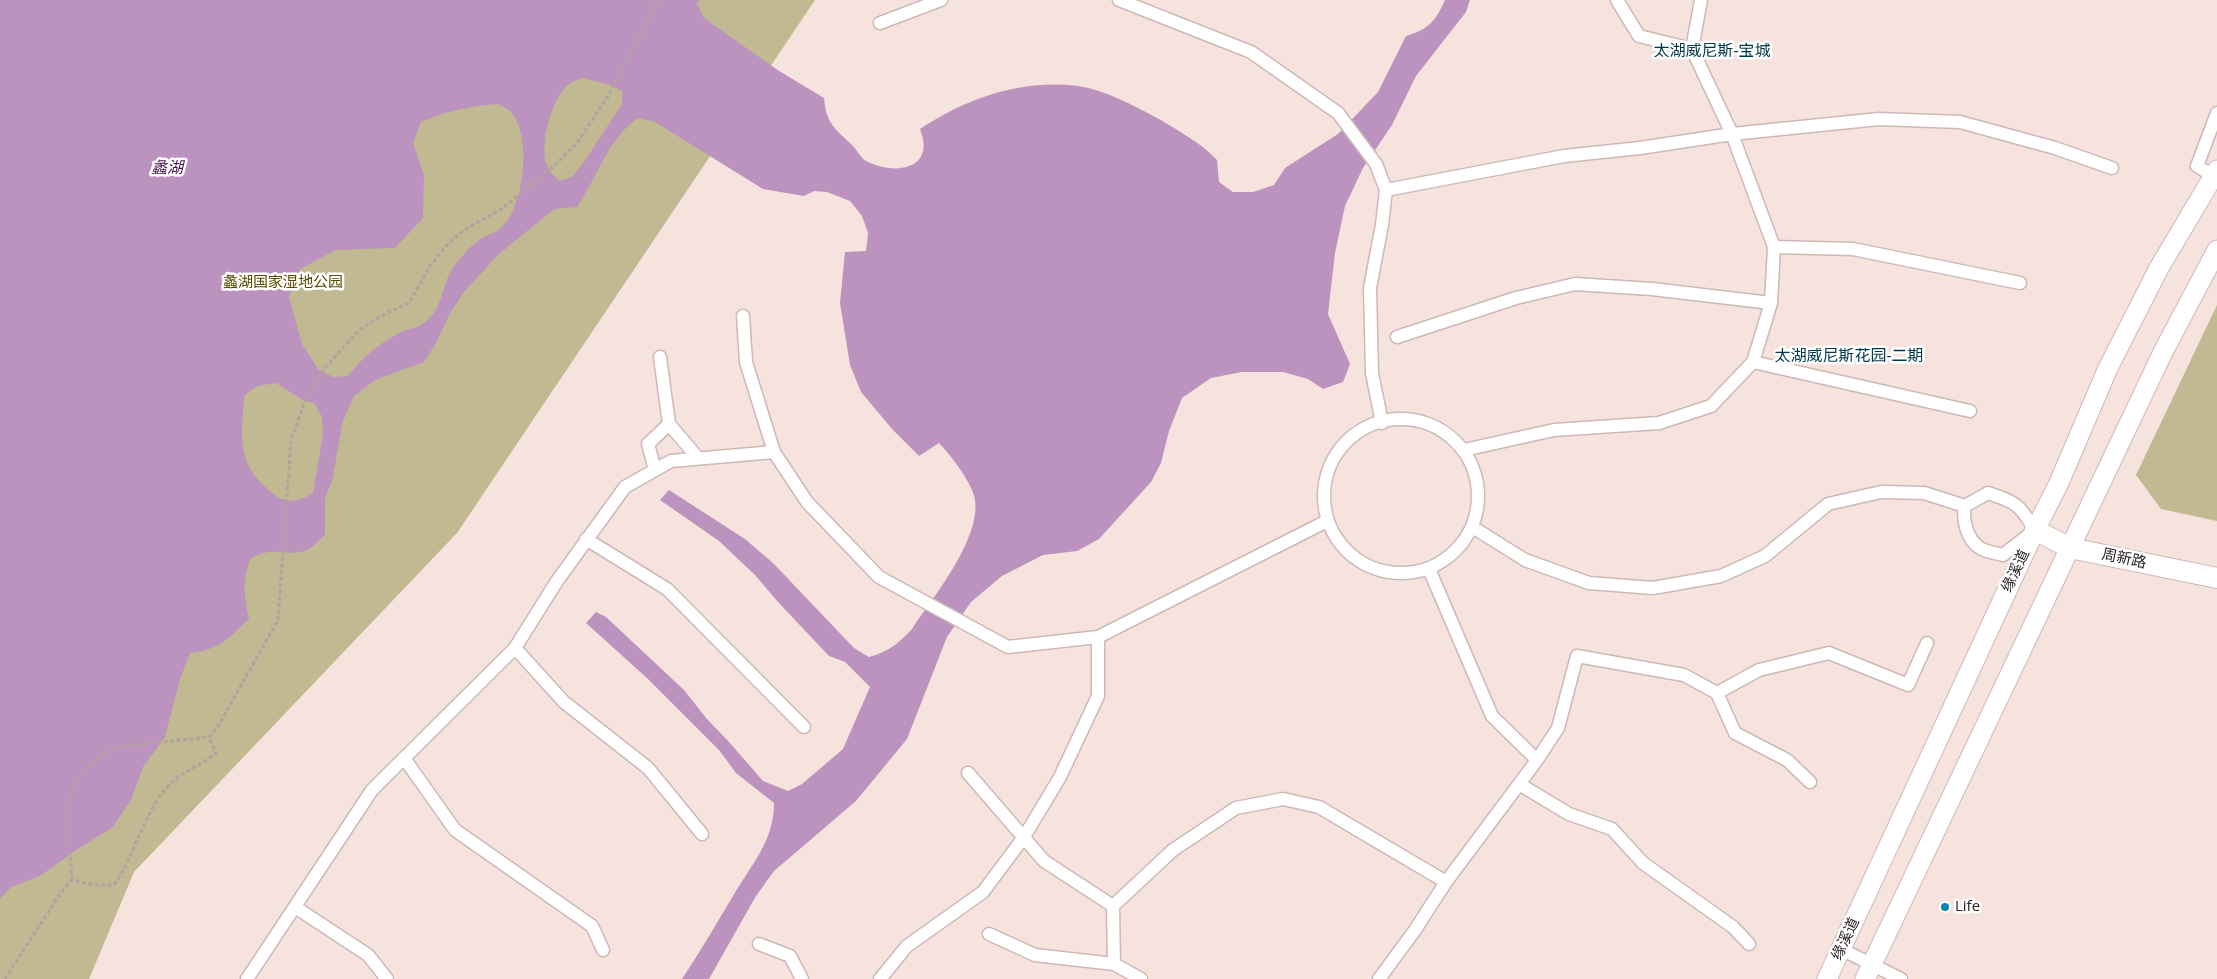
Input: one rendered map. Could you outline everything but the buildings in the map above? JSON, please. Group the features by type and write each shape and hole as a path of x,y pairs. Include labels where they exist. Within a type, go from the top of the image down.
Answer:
{"main road":[{"name":"缘溪道","path":"1827,979 2037,526 2108,368 2159,268 2215,173"},
{"path":"1868,972 2164,350 2217,250"},
{"name":"周新路","path":"2037,526 2072,544 2217,578"},
{"name":"周新路","path":"2072,544 2217,568"}],"street":[{"path":"880,23 941,0"},
{"path":"1119,0 1251,52 1338,113 1376,164 1386,190 1382,225 1370,288 1372,374 1382,423"},
{"path":"1617,0 1640,36 1692,48"},
{"path":"1464,450 1554,430 1659,423 1711,406 1753,362 1771,303 1774,247 1732,134 1692,48 1701,0"},
{"path":"2215,173 2197,166 2217,113"},
{"path":"1386,190 1564,156 1640,148 1732,134 1879,119 1960,122 2055,148 2112,168"},
{"path":"1774,247 1853,248 2020,283"},
{"path":"1397,337 1516,298 1575,284 1652,289 1771,303"},
{"path":"743,316 746,362 774,452 807,502 879,577 1008,647 1098,637 1327,521"},
{"path":"660,358 669,424 698,458"},
{"path":"1753,362 1970,411"},
{"path":"1400,418 1436,426 1464,450 1478,483 1474,528 1458,550 1429,569 1398,574 1368,566 1343,548 1327,521 1324,484 1338,451 1365,427 1400,418"},
{"path":"655,470 648,444 669,424"},
{"path":"247,979 372,790 515,648 586,539 625,487 671,461 774,452"},
{"path":"1474,528 1525,560 1589,583 1653,588 1721,576 1765,556 1828,504 1881,492 1924,493 1965,506"},
{"path":"1988,493 2012,500 2037,526 2003,555 1979,548 1969,536 1962,516 1965,506 1988,493"},
{"path":"586,539 667,589 804,726"},
{"path":"1429,569 1492,716 1537,760"},
{"path":"880,979 907,946 984,892 1024,837 1060,777 1098,696 1098,637"},
{"path":"1717,693 1759,670 1829,653 1908,685 1926,643"},
{"path":"515,648 564,702 648,768 702,834"},
{"path":"1379,979 1415,930 1446,882 1537,760 1558,728 1577,656 1684,676 1717,693 1735,733 1787,760 1810,782"},
{"path":"404,758 455,830 592,926 602,950"},
{"path":"968,773 1044,861 1113,906"},
{"path":"1519,784 1569,814 1612,829 1643,863 1733,927 1749,944"},
{"path":"1114,964 1113,906 1172,850 1236,808 1283,798 1319,807 1446,882"},
{"path":"295,907 368,955 387,979"},
{"path":"989,934 1036,956 1114,964 1141,979"},
{"path":"759,944 790,956 802,979"},
{"path":"1841,949 1868,972 1901,979"}],"path":[{"path":"5,979 60,894 72,880 67,815 74,784 93,761 117,747 209,737 217,728 278,620 289,491 291,440 305,402 324,369 333,356 359,330 386,313 408,303 430,266 445,247 464,230 503,208 555,165 577,143 607,98 659,0"},
{"path":"72,880 94,885 114,884 126,868 139,833 157,802 176,779 216,753 209,737"}],"green space":[{"name":"蠡湖国家湿地公园","path":"0,0 815,0 457,533 134,872 89,979 0,979"},
{"path":"2217,305 2217,521 2161,509 2136,475"}],"water":[{"name":"蠡湖","path":"0,0 699,0 697,3 704,18 776,69 824,98 829,120 836,130 863,159 879,166 901,168 911,165 918,160 923,153 924,142 920,129 956,108 995,93 1015,88 1036,85 1078,86 1120,99 1159,119 1197,143 1217,160 1219,182 1233,192 1253,192 1274,185 1285,168 1338,134 1378,92 1406,36 1420,31 1430,24 1445,0 1470,0 1466,12 1416,76 1392,125 1363,168 1345,206 1335,253 1328,314 1350,364 1343,382 1323,389 1308,379 1283,372 1242,372 1211,378 1182,398 1169,431 1161,463 1151,482 1099,539 1077,551 1043,555 1002,576 971,602 947,637 907,739 856,801 774,871 756,896 709,979 682,979 766,841 773,817 774,803 736,773 719,750 648,679 586,623 596,612 606,617 684,690 707,719 763,781 788,791 802,784 843,749 870,687 845,662 829,656 755,575 719,541 660,500 669,490 745,539 773,563 854,648 869,657 893,646 912,629 957,562 973,524 975,506 972,490 966,478 939,443 919,456 892,429 861,392 850,365 840,303 845,252 866,251 868,233 862,216 850,201 827,192 814,191 804,196 763,189 655,122 638,118 628,126 611,147 577,207 554,209 499,254 464,292 450,313 436,343 424,362 375,380 354,396 343,421 332,481 325,498 325,535 307,550 293,553 266,552 250,559 245,589 249,619 223,642 209,649 190,653 180,679 165,737 143,767 131,800 112,828 82,846 40,876 11,887 0,899","holes":["582,78 610,85 622,91 622,104 572,177 559,181 548,168 545,157 548,123 556,101 562,92 569,84","497,104 510,111 517,122 521,135 523,168 521,186 511,215 500,229 471,246 454,266 446,281 438,305 429,319 421,325 403,331 379,345 348,376 333,377 318,369 302,344 289,297 300,269 336,250 395,248 423,218 424,175 413,143 421,122 449,112","276,383 301,399 315,404 322,417 323,434 313,493 302,499 292,501 276,496 259,481 251,471 246,460 242,437 244,396 257,386"]}],"place":[{"name":"Life","path":"1945,907"}],"district":[{"name":"太湖威尼斯-宝城","path":"1712,51"},
{"name":"太湖威尼斯花园-二期","path":"1849,356"}]}
